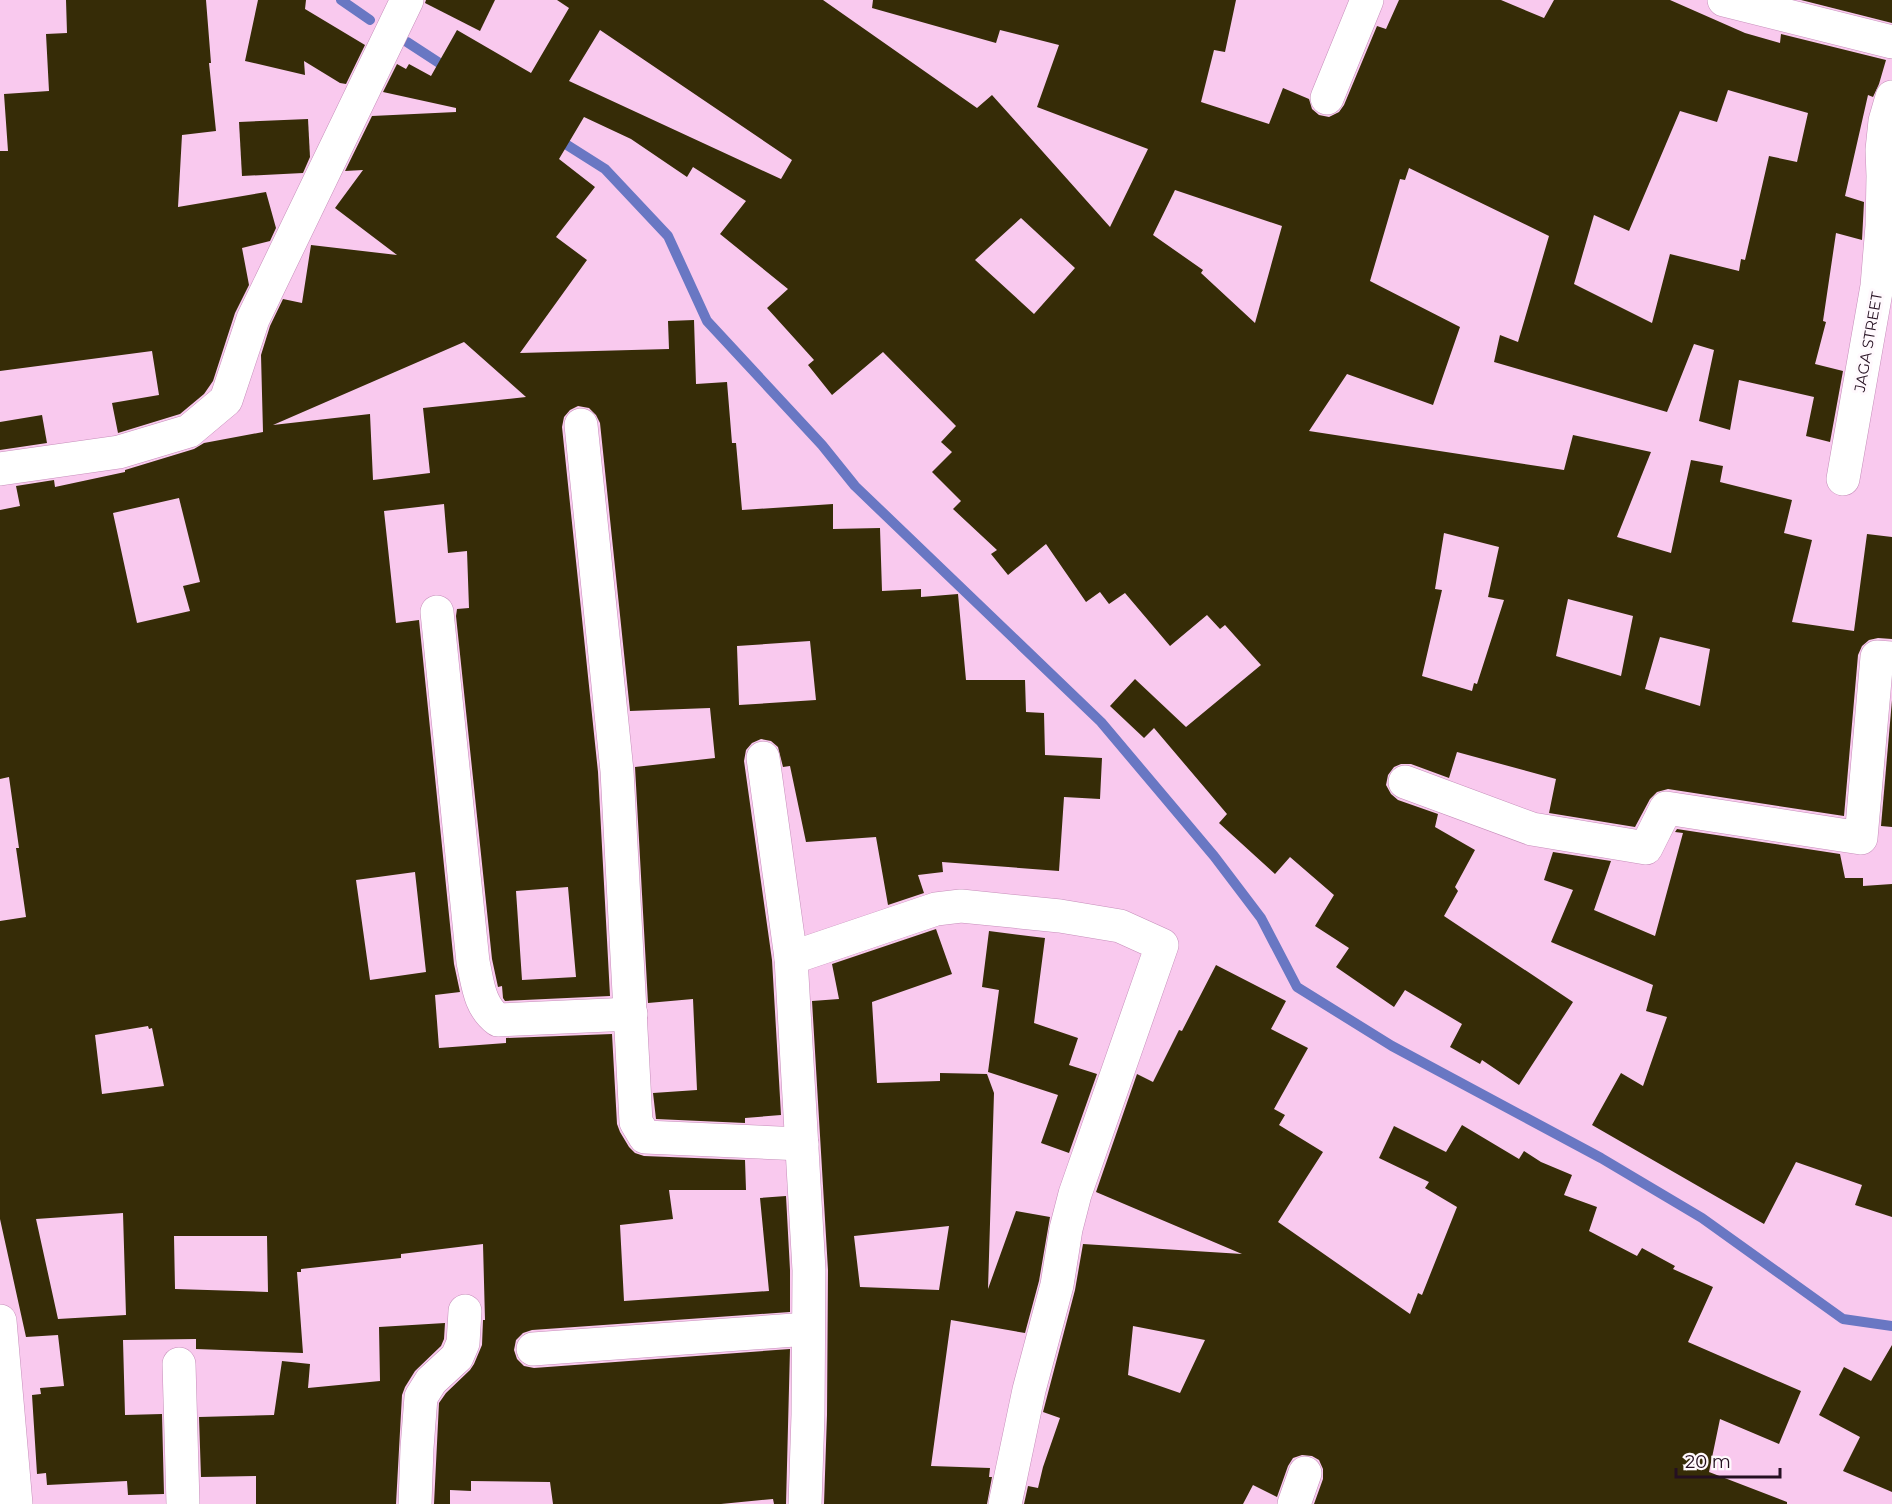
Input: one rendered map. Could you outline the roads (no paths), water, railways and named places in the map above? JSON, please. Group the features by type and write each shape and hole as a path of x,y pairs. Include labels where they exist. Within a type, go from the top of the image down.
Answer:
{"street":[{"path":"0,469 119,452 189,431 226,400 253,319 407,0"},
{"path":"1327,98 1367,0"},
{"path":"1724,0 1892,42"},
{"name":"JAGA STREET","path":"1843,479 1877,286 1882,225 1882,150 1885,121 1892,97"},
{"path":"581,425 617,771 636,1122 645,1137 802,1144"},
{"path":"437,612 473,962 482,1002 488,1013 498,1020 631,1014"},
{"path":"1405,783 1532,829 1646,848 1666,808 1862,838 1877,657 1892,658"},
{"path":"764,758 791,958 809,1270 805,1504"},
{"path":"791,958 936,909 962,906 1060,916 1120,927 1162,945 1075,1194 1005,1504"},
{"path":"415,1504 421,1397 431,1381 457,1356 463,1343 465,1311"},
{"path":"0,1321 16,1504"},
{"path":"533,1349 808,1329"},
{"path":"178,1364 183,1504"},
{"path":"1294,1504 1305,1473"}],"waterway":[{"path":"341,0 370,20"},
{"path":"407,42 450,70"},
{"path":"556,138 605,169 668,236 707,321 822,445 855,486 1101,722 1214,856 1261,918 1297,987 1392,1046 1601,1158 1702,1218 1843,1319 1892,1326"}]}
